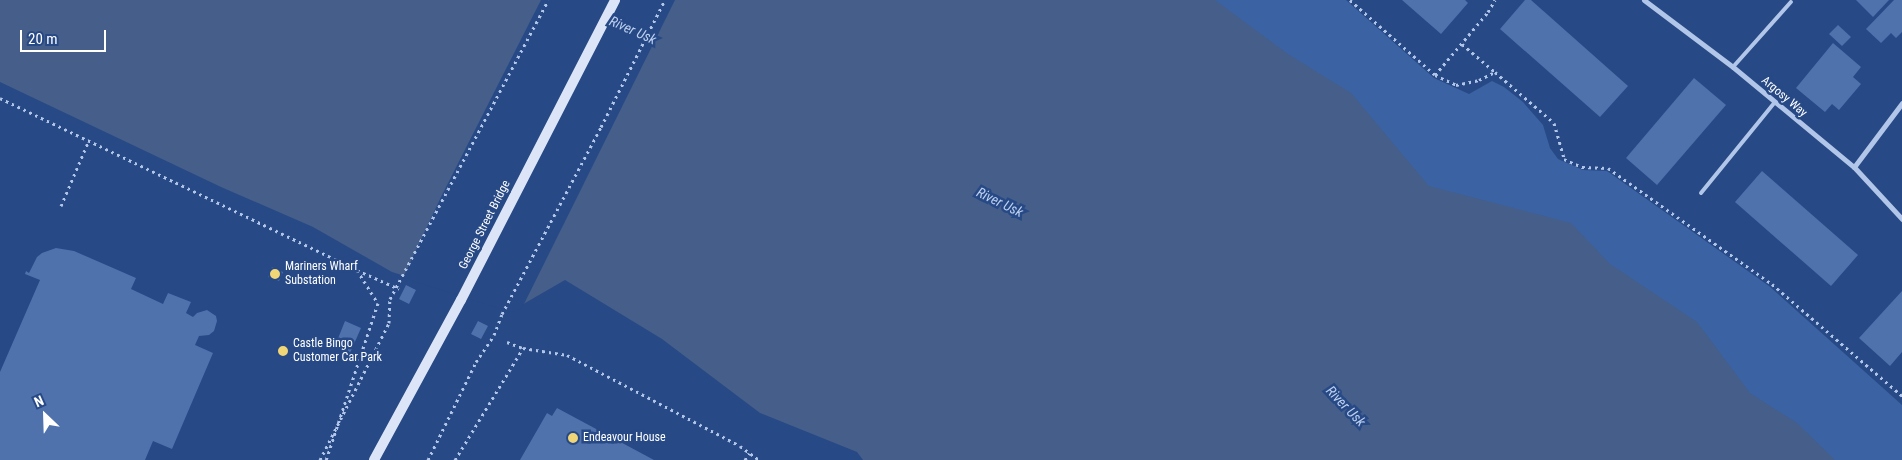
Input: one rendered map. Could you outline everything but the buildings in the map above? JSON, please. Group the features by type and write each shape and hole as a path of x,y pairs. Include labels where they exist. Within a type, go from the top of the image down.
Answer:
{"main road":[{"name":"George Street Bridge","path":"374,460 461,300 615,0"}],"street":[{"name":"Argosy Way","path":"1644,0 1733,67 1854,167 1902,219"},
{"path":"1854,167 1902,104"}],"lane":[{"path":"1733,67 1791,2"},
{"path":"1701,193 1775,102"}],"path":[{"path":"320,460 388,323 390,299 548,0"},
{"path":"428,460 476,362 494,335 502,314 601,127 665,0"},
{"path":"1350,0 1435,75 1456,85 1479,80 1495,72"},
{"path":"1435,75 1462,44 1494,0"},
{"path":"1462,44 1554,123 1564,159 1582,167 1608,168 1772,284 1902,396"},
{"path":"0,98 399,289"},
{"path":"61,206 89,140"},
{"path":"326,460 378,303 357,270"},
{"path":"507,342 523,348 567,355 759,460"},
{"path":"455,460 523,348"},
{"path":"745,460 749,453"}],"shaded area":[{"path":"872,0 1346,0 1434,78 1469,94 1492,81 1504,87 1523,102 1543,125 1550,148 1558,159 1583,170 1607,171 1769,286 1902,405 1902,460 1657,460"}],"water":[{"name":"River Usk","path":"0,0 1215,0 1288,54 1351,93 1429,186 1571,223 1610,264 1697,322 1750,393 1797,423 1835,460 863,460 857,452 760,413 662,339 565,280 513,310 392,272 313,227 221,187 0,82"}],"pier":[{"path":"541,0 675,0 522,308 512,312 403,278 441,197"}],"place":[{"name":"Mariners Wharf Substation","path":"275,274"},
{"name":"Castle Bingo Customer Car Park","path":"283,351"},
{"name":"Endeavour House","path":"573,438"}]}
